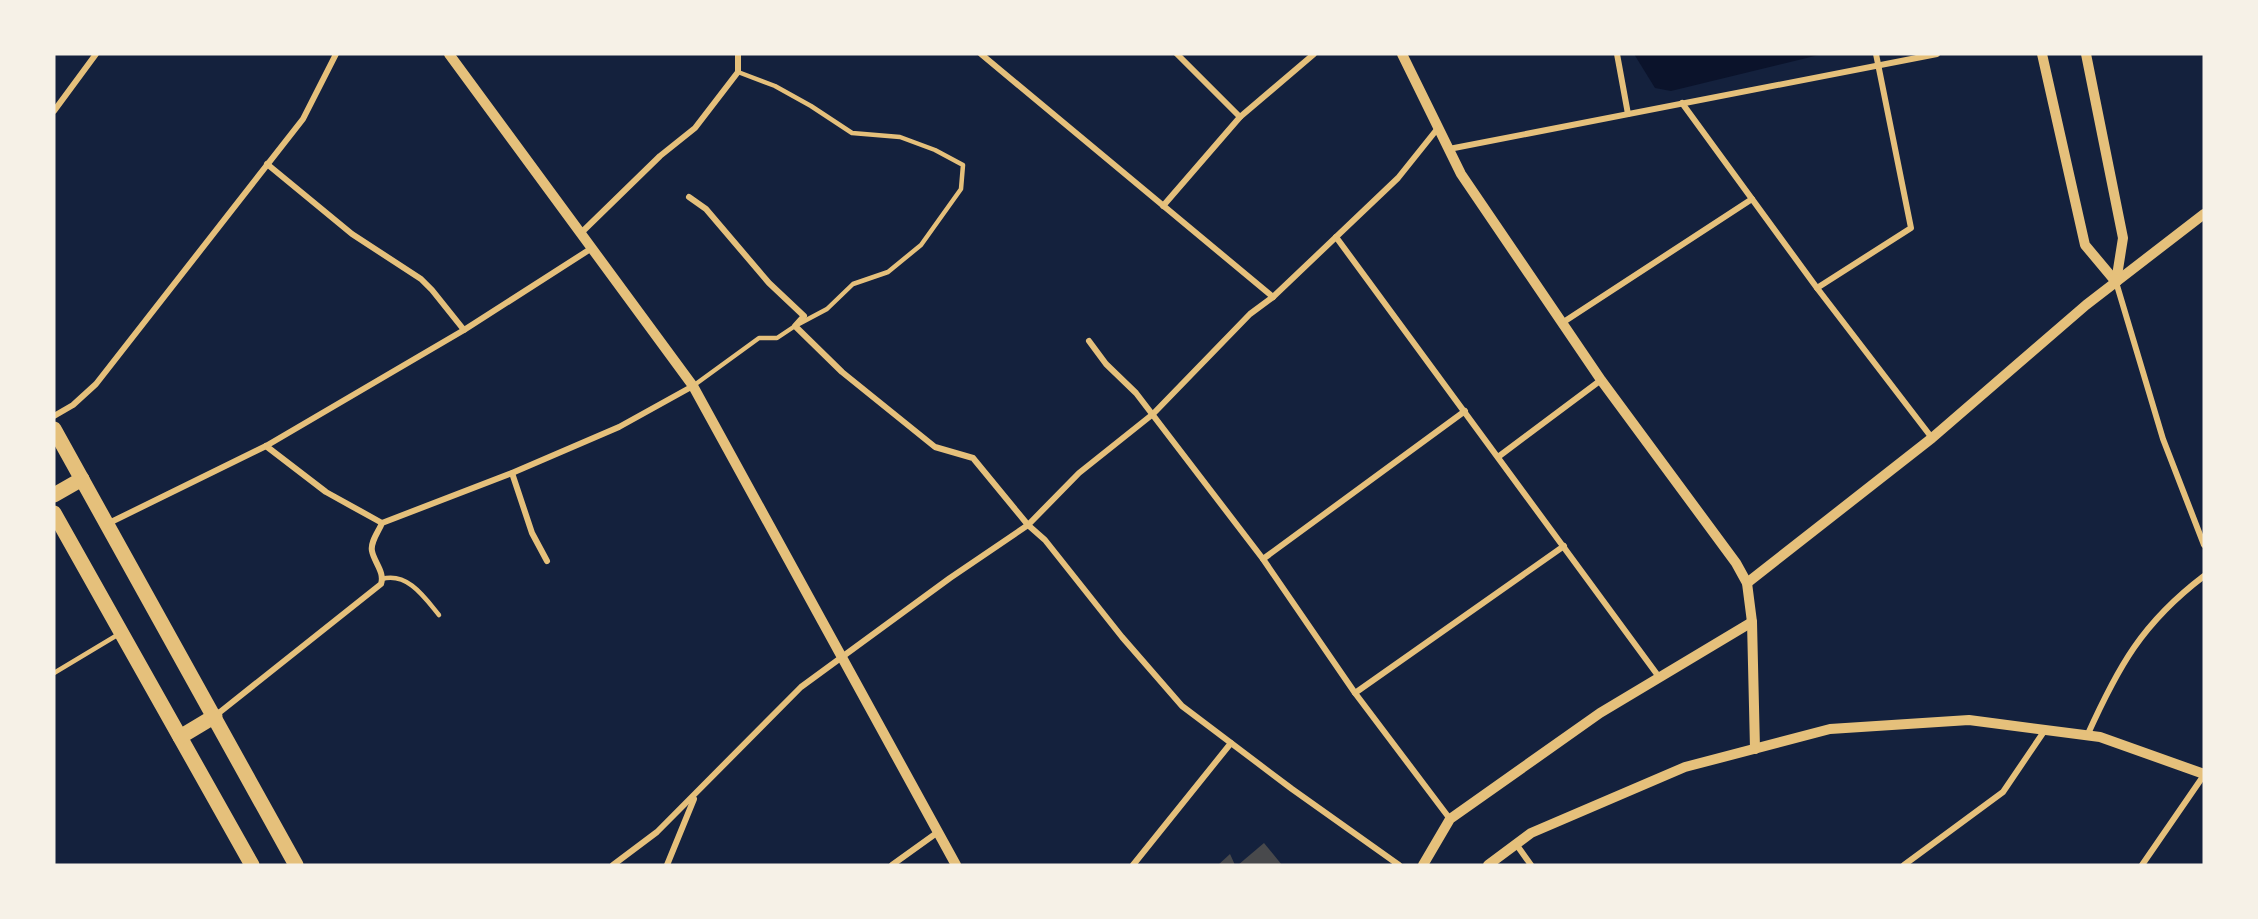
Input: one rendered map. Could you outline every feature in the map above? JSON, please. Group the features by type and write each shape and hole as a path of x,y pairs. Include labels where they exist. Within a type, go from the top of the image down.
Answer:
{"main road":[{"path":"54,429 296,865"},
{"path":"54,495 82,479"},
{"path":"54,513 252,865"},
{"path":"180,737 215,716"}],"street":[{"path":"54,111 96,54"},
{"path":"54,416 81,399 96,384 307,114 336,54"},
{"path":"449,54 693,386 956,865"},
{"path":"581,232 660,156 695,128 738,72 738,54"},
{"path":"981,54 1273,297"},
{"path":"1177,54 1240,117"},
{"path":"1163,206 1240,117 1314,54"},
{"path":"1402,54 1461,174 1601,380 1736,563 1747,582 1752,622 1755,749"},
{"path":"1617,54 1628,114"},
{"path":"1817,288 1911,228 1876,54"},
{"path":"1449,148 1937,54"},
{"path":"2042,54 2085,245 2116,282 2163,439 2204,545"},
{"path":"2086,54 2123,238 2116,282"},
{"path":"1682,103 1817,288 1932,438"},
{"path":"613,865 657,832 801,687 950,578 1028,525 1079,473 1152,414 1250,314 1273,297 1398,178 1438,128"},
{"path":"267,164 352,234 421,279 464,330"},
{"path":"689,197 706,209 769,283 804,316 795,326 842,372 935,447 973,459 1028,525 1045,540 1122,637 1182,706 1292,789 1399,865"},
{"path":"1562,323 1752,199"},
{"path":"1747,582 1932,438 2086,305 2204,214"},
{"path":"1336,237 1659,677"},
{"path":"107,524 266,446 464,330 593,248"},
{"path":"1089,340 1106,364 1136,393 1263,559 1355,693 1450,819"},
{"path":"1498,457 1601,380"},
{"path":"215,716 381,584 382,579 372,545 382,523 512,473 619,427 693,386"},
{"path":"1263,559 1465,411"},
{"path":"266,446 326,492 382,523"},
{"path":"512,473 532,533 547,561"},
{"path":"1355,693 1564,546"},
{"path":"2087,736 2109,687 2129,653 2169,604 2204,576"},
{"path":"1424,865 1450,819 1600,713 1752,622"},
{"path":"1488,865 1531,833 1684,767 1830,729 1969,720 2100,737 2204,774 2142,865"},
{"path":"1904,865 2003,792 2045,730"},
{"path":"1134,865 1231,743"},
{"path":"667,865 695,795"},
{"path":"892,865 939,832"},
{"path":"1516,844 1531,865"}],"lane":[{"path":"693,386 759,339 777,338 827,309 853,284 888,272 921,245 961,189 963,165 935,150 900,137 852,133 775,86 738,72"},
{"path":"382,579 390,577 419,590 439,615"},
{"path":"54,673 121,632"}],"water":[{"path":"1634,54 1823,54 1671,91 1655,88"}],"building":[{"path":"1264,843 1282,865 1238,865"},
{"path":"1230,854 1235,865 1218,865"}]}
